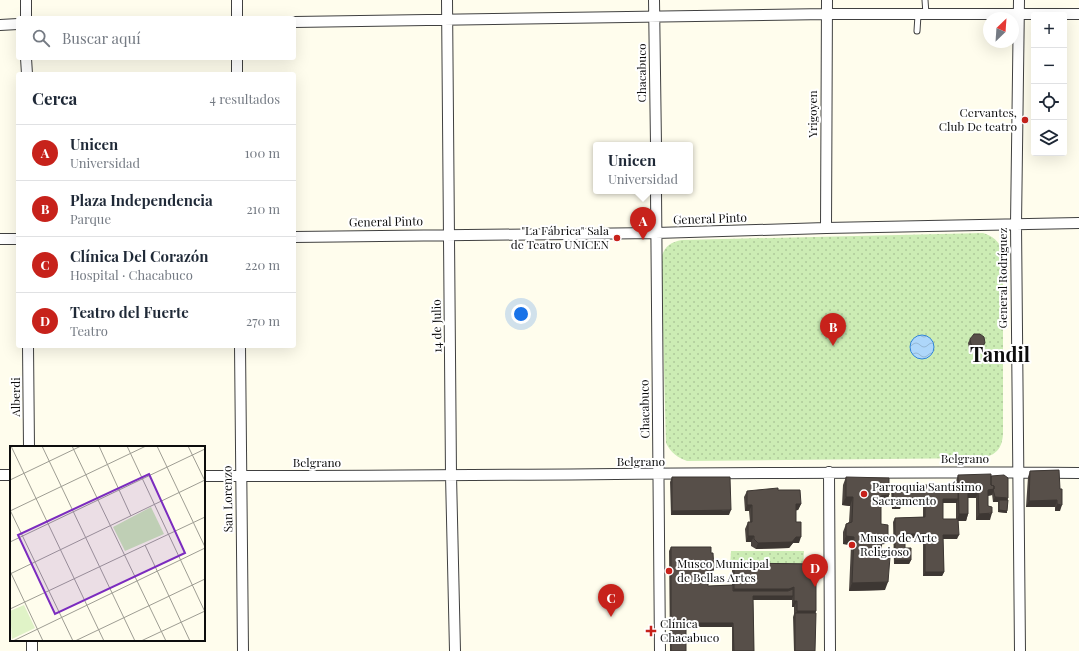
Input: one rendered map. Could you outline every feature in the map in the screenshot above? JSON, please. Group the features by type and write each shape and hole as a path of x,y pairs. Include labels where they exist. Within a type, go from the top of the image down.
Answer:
{"street":[{"path":"26,0 26,16"},
{"path":"237,0 237,16"},
{"name":"14 de Julio","path":"447,0 451,475 455,651"},
{"name":"Chacabuco","path":"654,0 656,142"},
{"name":"Yrigoyen","path":"826,228 827,0"},
{"name":"General Rodríguez","path":"1019,0 1016,224 1020,651"},
{"path":"296,22 655,18 827,14 1079,14"},
{"path":"0,25 16,24"},
{"path":"26,60 27,72"},
{"path":"237,60 237,72"},
{"name":"Chacabuco","path":"656,194 660,651"},
{"name":"General Pinto","path":"296,237 449,234 656,234 826,228 1079,223"},
{"path":"0,239 16,239"},
{"name":"Alberdi","path":"28,348 29,446"},
{"name":"San Lorenzo","path":"240,348 242,651"},
{"path":"829,472 830,651"},
{"name":"Belgrano","path":"205,476 829,472 1079,473"}],"lane":[{"path":"917,31 925,0"}],"green space":[{"path":"983,233 995,240 1000,245 1003,252 1003,434 1000,447 995,453 982,458 687,461 680,458 670,449 666,443 661,259 668,246 674,242 682,240"},
{"path":"731,551 804,551 803,568 730,567"}],"water":[{"path":"922,335 930,339 934,347 930,355 922,359 914,355 910,347 914,339"}],"building":[{"path":"974,334 980,334 984,337 985,343 982,347 975,348 971,344 970,339"},
{"path":"1059,470 1060,489 1062,489 1062,505 1057,504 1057,500 1029,501 1030,471"},
{"path":"991,474 991,485 994,486 994,489 988,490 988,506 992,507 992,513 979,514 978,492 968,492 968,514 959,514 958,475"},
{"path":"1004,475 1008,478 1008,498 995,497 993,489 994,486 991,485 991,476"},
{"path":"672,477 730,477 731,510 672,511"},
{"path":"846,477 889,478 889,495 881,496 881,524 888,525 888,536 882,536 881,555 890,557 888,582 852,583 854,537 846,536 846,524 852,522 853,497 846,497"},
{"path":"893,485 958,485 958,499 943,499 943,519 958,519 959,535 943,535 944,572 925,572 925,534 905,534 905,548 911,548 911,560 895,560 895,518 925,517 925,499 901,499 901,504 893,504"},
{"path":"778,488 778,490 800,490 801,504 796,504 796,522 801,522 801,537 796,537 792,542 758,543 754,539 754,536 748,536 748,522 752,522 752,505 747,505 747,491"},
{"path":"999,500 1008,500 1007,511 999,510"},
{"path":"671,547 711,547 714,569 708,570 708,586 733,585 733,591 788,591 793,589 793,596 753,596 754,651 734,651 733,623 686,623 686,651 671,651"},
{"path":"734,563 816,564 816,611 797,611 797,601 794,601 794,587 789,589 734,589"},
{"path":"795,613 816,613 815,651 795,651"}],"place":[{"name":"Cervantes, Club De teatro","path":"1025,120"},
{"name":"\"La Fábrica\" Sala de Teatro UNICEN","path":"617,238"},
{"name":"Unicen","path":"643,240"},
{"name":"Plaza Independencia","path":"833,346"},
{"name":"Parroquia Santísimo Sacramento","path":"864,494"},
{"name":"Museo de Arte Religioso","path":"852,545"},
{"name":"Museo Municipal de Bellas Artes","path":"669,571"},
{"name":"Teatro del Fuerte","path":"815,587"},
{"name":"Clínica Del Corazón","path":"611,617"},
{"name":"Clínica Chacabuco","path":"651,631"}],"district":[{"name":"Tandil","path":"1000,355"}]}
